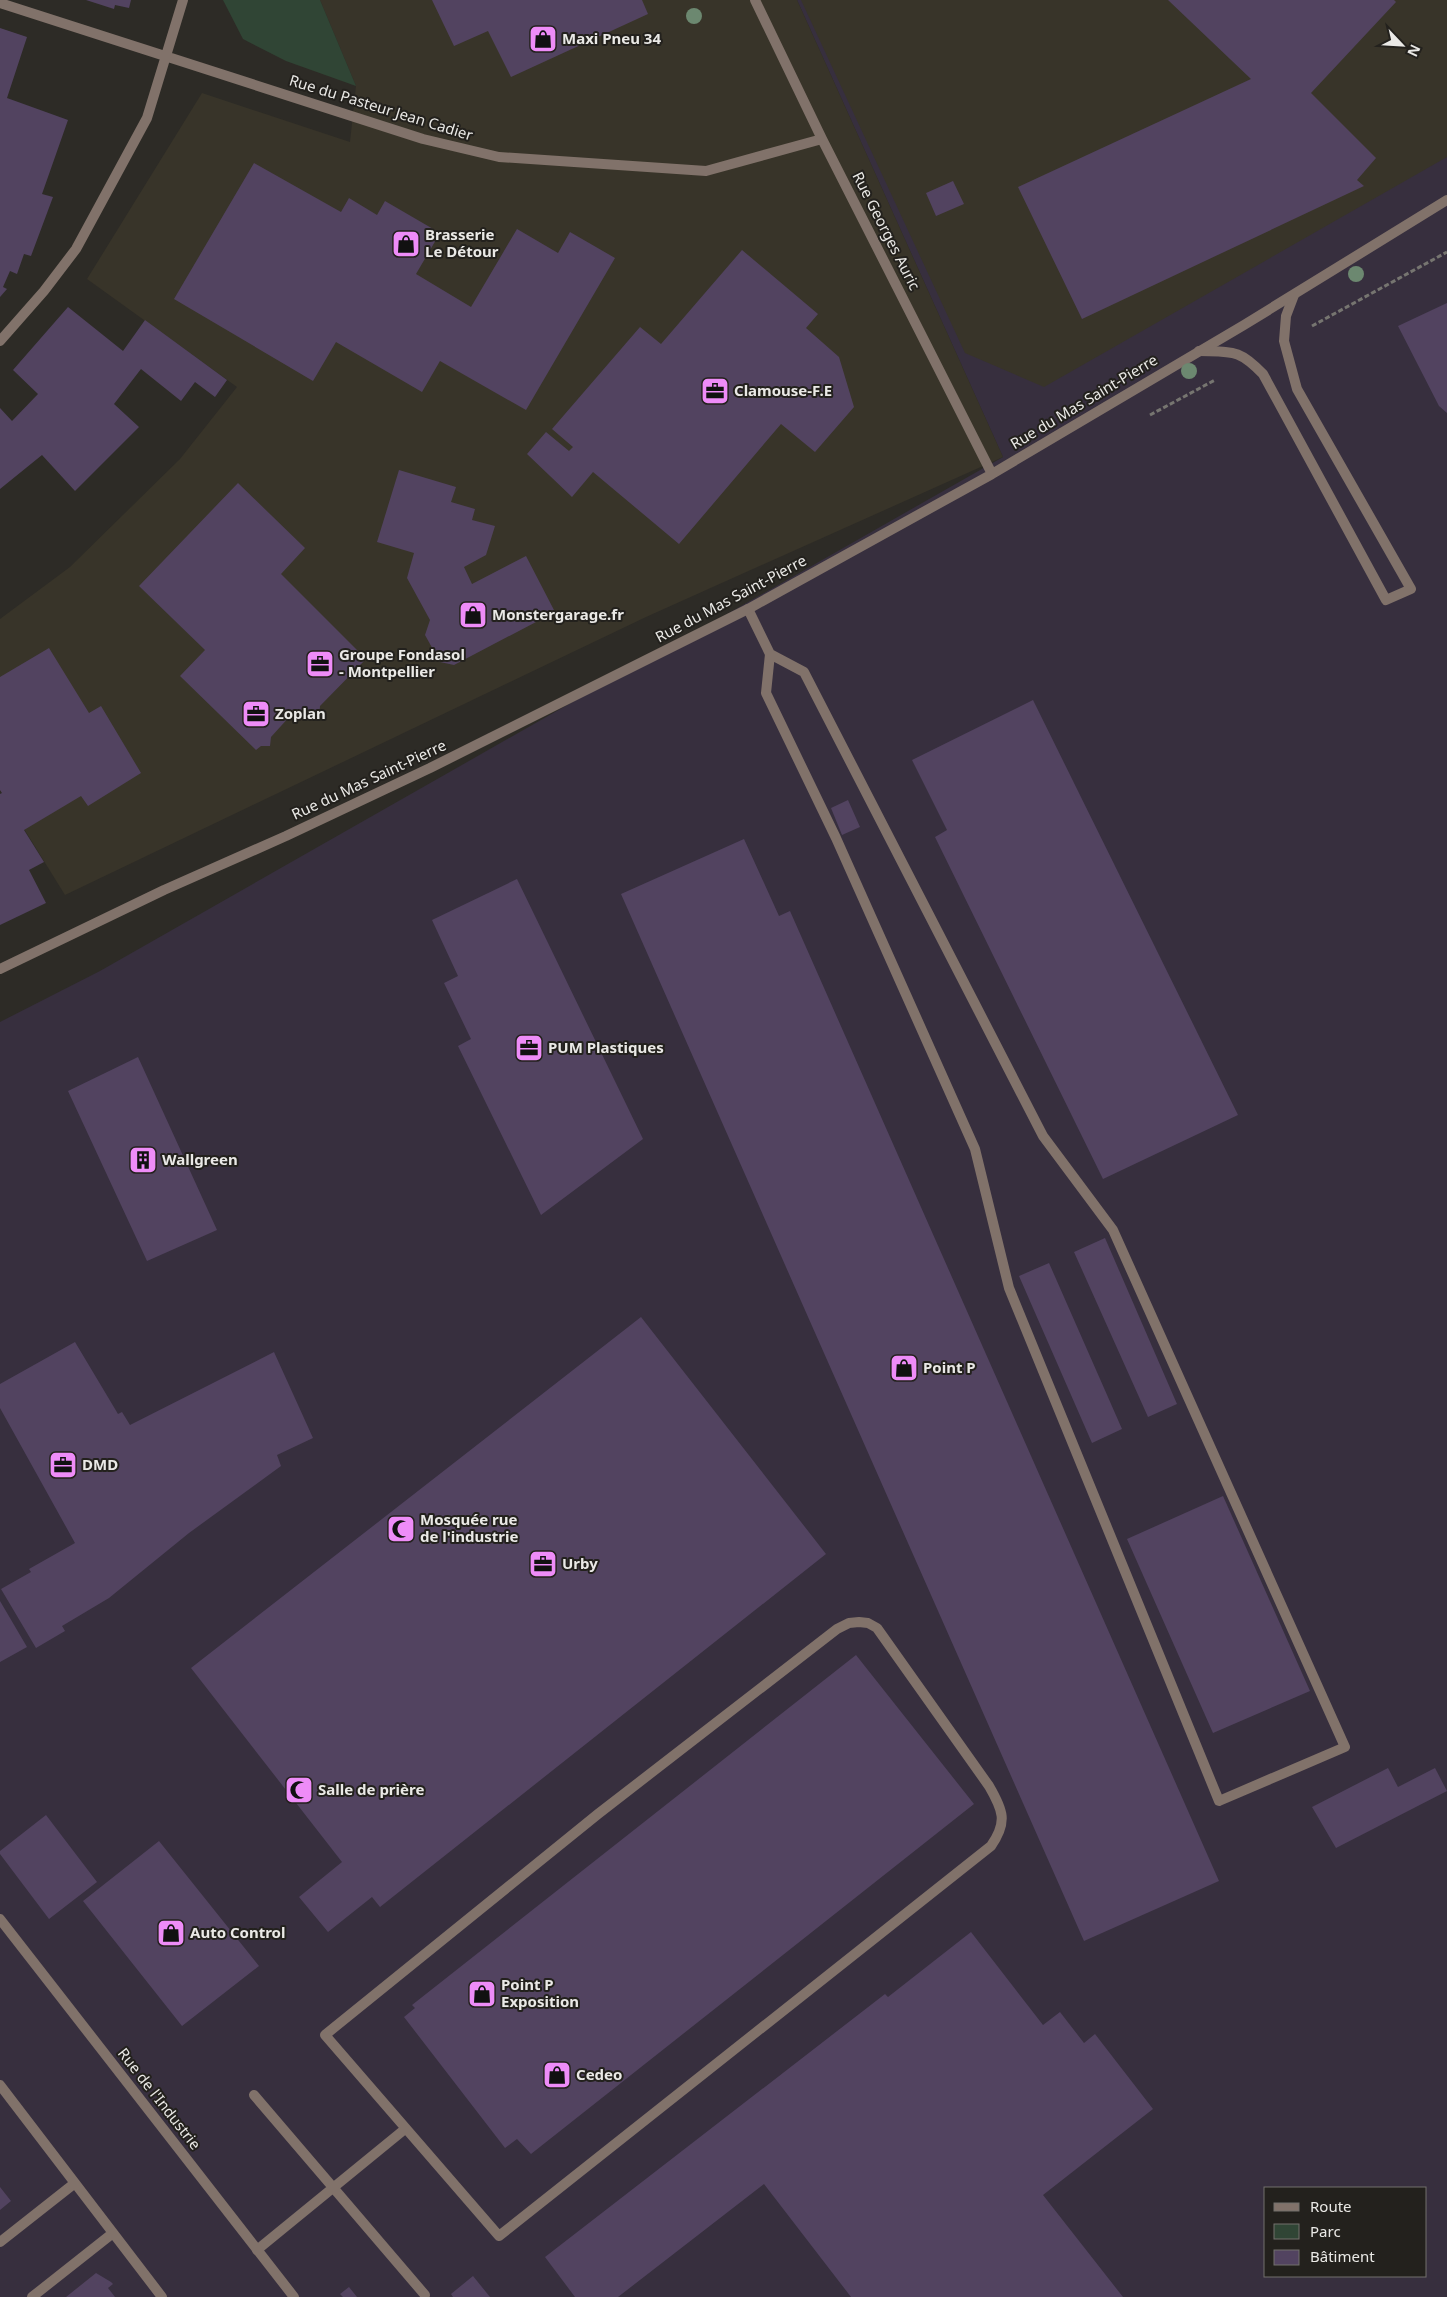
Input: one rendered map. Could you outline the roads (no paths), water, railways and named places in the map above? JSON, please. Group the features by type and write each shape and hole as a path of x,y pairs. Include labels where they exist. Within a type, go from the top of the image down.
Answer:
{"street":[{"path":"0,341 44,291 76,249 147,118 183,0"},
{"name":"Rue Georges Auric","path":"755,0 822,139 992,474"},
{"name":"Rue du Pasteur Jean Cadier","path":"0,3 21,5 165,56 423,139 499,157 706,172 822,139"},
{"name":"Rue du Mas Saint-Pierre","path":"0,969 164,890 286,836 430,768 748,609 992,474 1294,295 1447,200"},
{"path":"1199,351 1236,352 1250,361 1263,374 1386,600 1410,590 1297,389 1284,341 1286,316 1294,295"},
{"path":"748,609 770,654 766,693 836,838 974,1148 1009,1288 1219,1801 1345,1747 1113,1230 1043,1136 804,672 770,654"},
{"path":"858,1622 868,1623 877,1628 997,1800 1003,1825 991,1846 499,2236 405,2129 325,2035 598,1814 836,1629 849,1623 858,1622"},
{"name":"Rue de l'Industrie","path":"0,1918 294,2297"},
{"path":"0,2085 162,2297"},
{"path":"254,2095 425,2295"},
{"path":"257,2250 405,2129"},
{"path":"0,2242 75,2183"},
{"path":"32,2297 113,2233"}],"place":[{"name":"Maxi Pneu 34","path":"543,39"},
{"name":"Brasserie Le Détour","path":"406,244"},
{"name":"Clamouse-F.E","path":"715,391"},
{"name":"Monstergarage.fr","path":"473,615"},
{"name":"Groupe Fondasol - Montpellier","path":"320,664"},
{"name":"Zoplan","path":"256,714"},
{"name":"PUM Plastiques","path":"529,1048"},
{"name":"Wallgreen","path":"143,1160"},
{"name":"Point P","path":"904,1368"},
{"name":"DMD","path":"63,1465"},
{"name":"Mosquée rue de l'industrie","path":"401,1529"},
{"name":"Urby","path":"543,1564"},
{"name":"Salle de prière","path":"299,1790"},
{"name":"Auto Control","path":"171,1933"},
{"name":"Point P Exposition","path":"482,1994"},
{"name":"Cedeo","path":"557,2075"}]}
